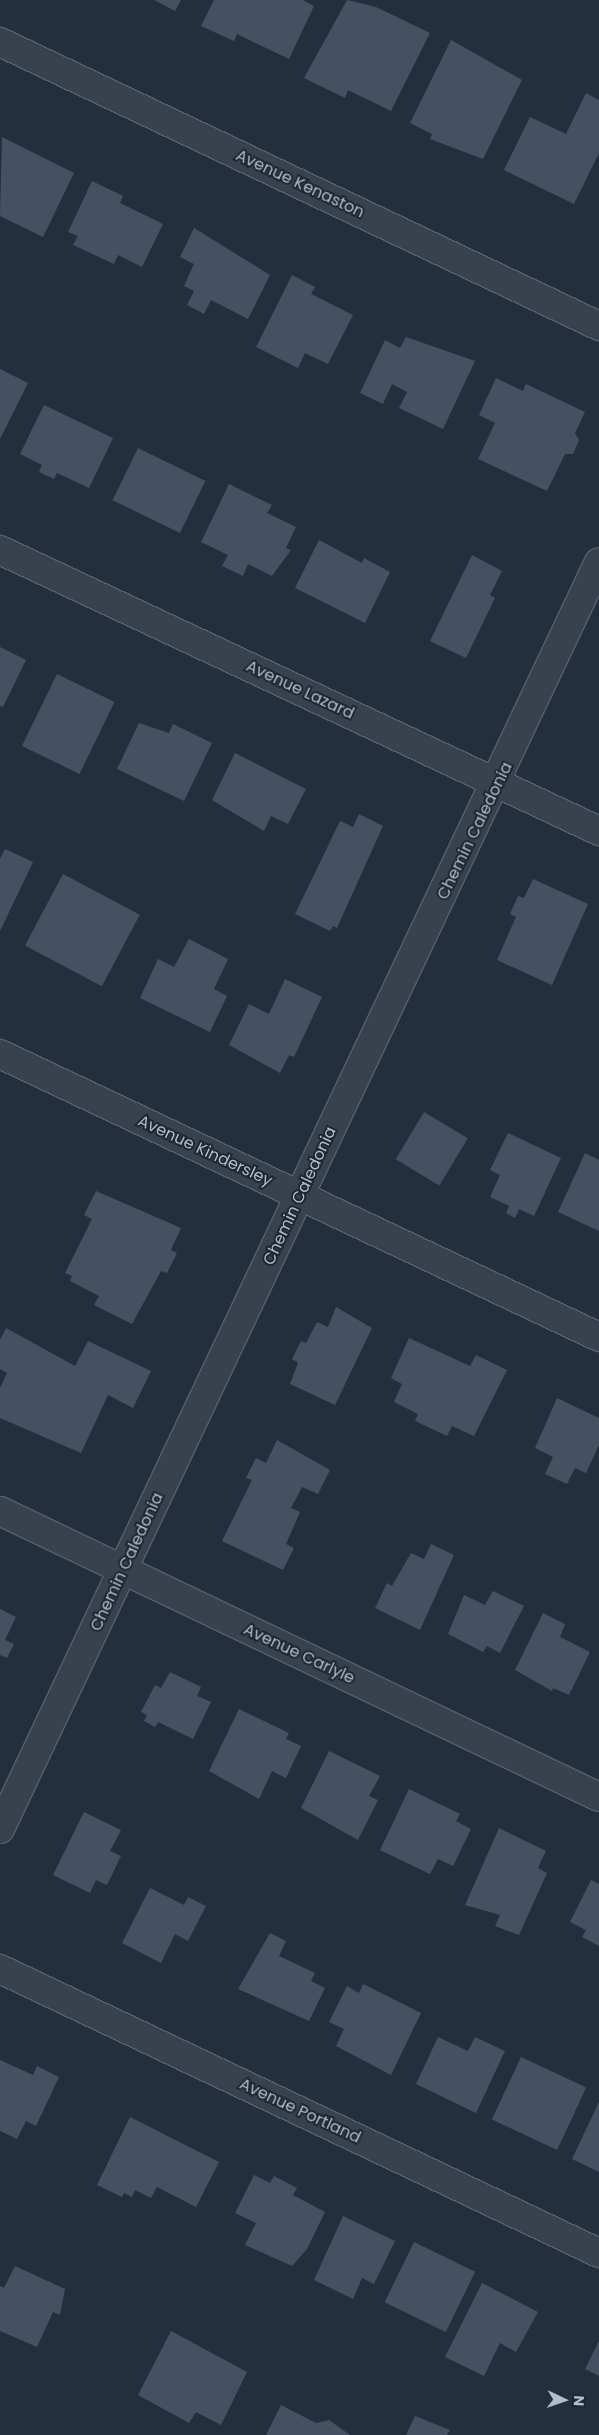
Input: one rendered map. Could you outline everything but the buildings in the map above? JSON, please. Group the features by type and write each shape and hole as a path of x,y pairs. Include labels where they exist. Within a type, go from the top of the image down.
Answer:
{"street":[{"name":"Avenue Kenaston","path":"0,42 599,326"},
{"name":"Avenue Lazard","path":"0,550 599,831"},
{"name":"Chemin Caledonia","path":"0,1829 299,1195 498,783 599,562"},
{"name":"Avenue Kindersley","path":"0,1054 599,1337"},
{"name":"Avenue Carlyle","path":"0,1511 599,1797"},
{"name":"Avenue Portland","path":"0,1969 599,2253"}]}
